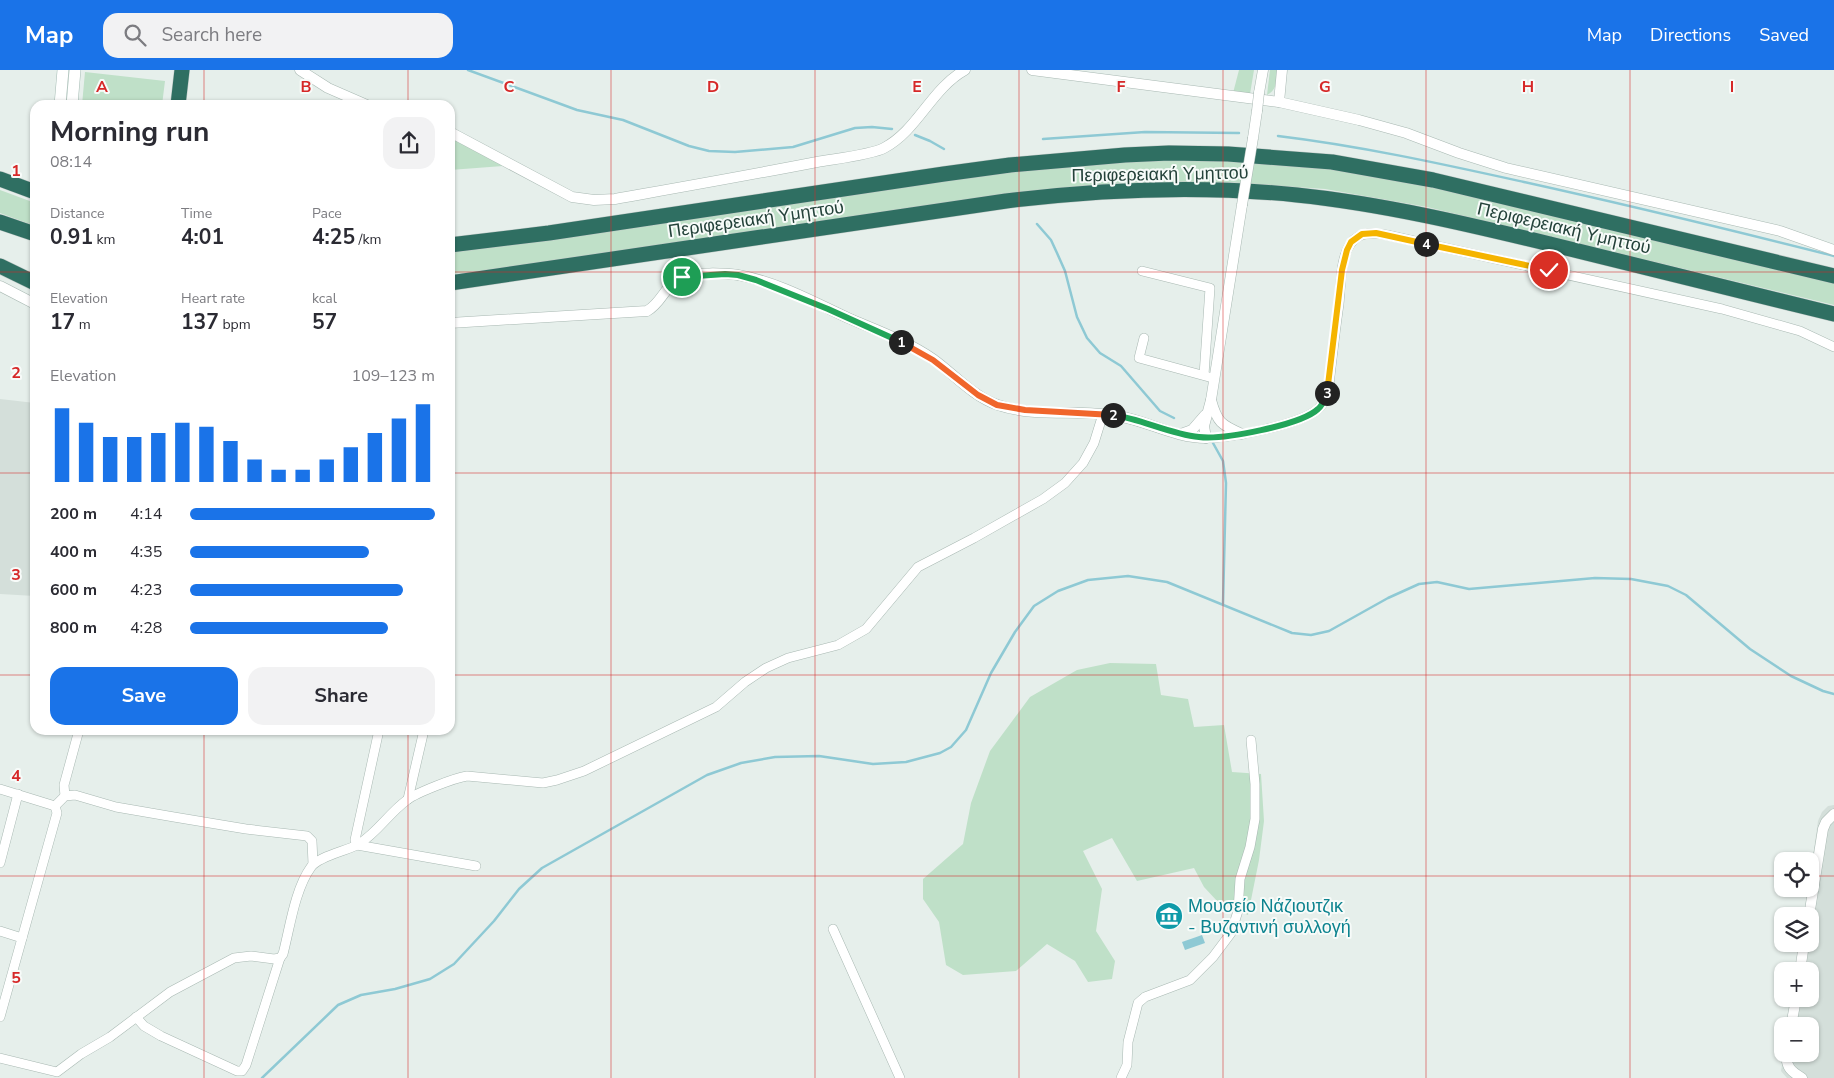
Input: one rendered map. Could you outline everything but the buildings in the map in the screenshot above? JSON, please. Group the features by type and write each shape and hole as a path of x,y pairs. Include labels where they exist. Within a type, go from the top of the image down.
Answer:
{"highway":[{"path":"178,100 181,71"},
{"name":"Περιφερειακή Υμηττού","path":"455,244 549,233 1019,164 1125,155 1169,153 1228,154 1332,162 1433,180 1834,276"},
{"path":"0,180 30,190"},
{"name":"Περιφερειακή Υμηττού","path":"455,282 1042,196 1124,190 1224,190 1333,199 1414,212 1834,314"},
{"path":"0,222 30,232"},
{"path":"0,266 30,281"},
{"path":"455,290 512,281 562,267"}],"main road":[{"path":"60,100 62,70"},
{"path":"72,100 74,70"}],"street":[{"path":"300,70 322,85 356,100"},
{"path":"455,135 572,197 588,200 615,199 881,149 902,136 937,93 965,70"},
{"path":"1032,70 1082,73 1279,102 1406,132 1459,153 1506,168 1780,231 1834,250"},
{"path":"1209,377 1242,205 1263,70"},
{"path":"1279,102 1282,70"},
{"path":"455,323 647,311 655,306 674,282 682,277 716,274 738,275 775,286 912,346 978,395 997,405 1025,410 1120,416 1181,434 1206,438 1262,430 1309,415 1318,409 1323,402 1329,385 1342,270 1347,250 1356,238 1362,234 1369,233 1387,235 1722,309 1800,331 1834,347"},
{"path":"1142,271 1210,288 1209,377 1211,415 1204,426 1206,438"},
{"path":"0,286 30,301"},
{"path":"1144,338 1139,358 1209,377"},
{"path":"136,1017 144,1026 161,1036 237,1071 242,1071 246,1065 280,958 283,954 306,874 313,864 358,845 374,834 408,799 456,778 467,776 543,783 584,771 716,707 745,682 766,668 788,658 838,644 866,629 918,567 959,547 1028,508 1065,483 1083,462 1094,443 1103,414"},
{"path":"1211,415 1228,428 1242,434"},
{"path":"1181,434 1192,430 1211,415"},
{"path":"65,796 64,785 78,735"},
{"path":"377,735 358,822 355,840 358,845 476,866"},
{"path":"408,799 423,735"},
{"path":"1121,1078 1127,1065 1128,1042 1138,1003 1145,997 1190,980 1213,957 1231,933 1238,912 1240,879 1250,847 1255,819 1255,784 1251,740"},
{"path":"0,789 56,806"},
{"path":"0,863 18,794"},
{"path":"0,1016 56,813 56,806 65,796 75,795 116,807 246,829 307,836 312,841 313,864"},
{"path":"1810,907 1823,829 1826,822 1834,814"},
{"path":"833,929 900,1078"},
{"path":"0,931 22,938"},
{"path":"0,1058 56,1075 170,992 234,958 250,956 280,958"},
{"path":"1786,1062 1789,1069 1802,1078"}],"shaded area":[{"path":"0,399 30,402 30,596 0,594"},
{"path":"1834,805 1834,1078 1787,1078 1781,1071 1783,1062 1819,1062 1819,1017 1789,1017 1791,1007 1819,1007 1819,962 1797,962 1799,952 1819,952 1819,907 1805,907 1807,897 1819,897 1819,852 1814,852 1818,821 1822,812 1828,806"}],"green space":[{"path":"1239,70 1254,70 1250,94 1233,93"},
{"path":"1270,70 1277,70 1276,81 1275,88 1267,95"},
{"path":"85,72 165,81 163,100 82,100"},
{"path":"455,140 503,166 455,170"},
{"path":"1223,159 1328,168 1432,185 1834,282 1834,305 1427,207 1325,189 1224,182 1122,183 1020,192 490,270 455,274 455,252 601,232 912,184 1120,160"},
{"path":"0,190 30,201 30,224 0,213"},
{"path":"1110,663 1156,664 1161,695 1188,699 1194,727 1224,725 1232,772 1261,774 1264,821 1259,860 1248,915 1218,902 1204,887 1194,868 1137,881 1112,838 1083,851 1102,889 1096,931 1115,961 1112,979 1088,982 1075,961 1047,944 1016,971 963,975 946,965 939,922 923,899 923,879 963,844 971,803 990,751 1030,697 1077,670"}],"water":[{"path":"1202,935 1205,943 1185,950 1182,942"}],"waterway":[{"path":"468,70 577,110 623,120 689,146 709,151 735,152 793,147 855,128 892,129"},
{"path":"1043,139 1145,132 1239,133"},
{"path":"915,135 944,149"},
{"path":"1278,136 1371,150 1463,169 1718,227 1834,256"},
{"path":"1037,224 1051,240 1065,271 1077,317 1087,338 1100,353 1121,366 1160,411 1174,418"},
{"path":"1213,443 1223,461 1226,483 1223,604"},
{"path":"262,1078 338,1005 361,995 395,989 430,979 454,964 494,921 519,889 542,868 707,775 741,763 775,757 819,756 873,764 906,762 940,753 951,747 966,730 991,673 1015,632 1034,606 1058,591 1088,580 1128,576 1167,582 1292,633 1311,635 1329,631 1388,598 1419,584 1437,582 1469,589 1595,578 1631,579 1668,586 1686,595 1750,649 1791,676 1834,694"}],"place":[{"name":"Μουσείο Νάζιουτζικ - Βυζαντινή συλλογή","path":"1169,916"}],"route":[{"path":"682,277 738,275 775,286 912,346 978,395 997,405 1025,410 1120,416 1173,433 1200,438 1218,438 1262,430 1295,420 1309,415 1318,409 1323,402 1329,385 1342,270 1351,242 1362,234 1376,233 1387,235 1549,270"}]}
